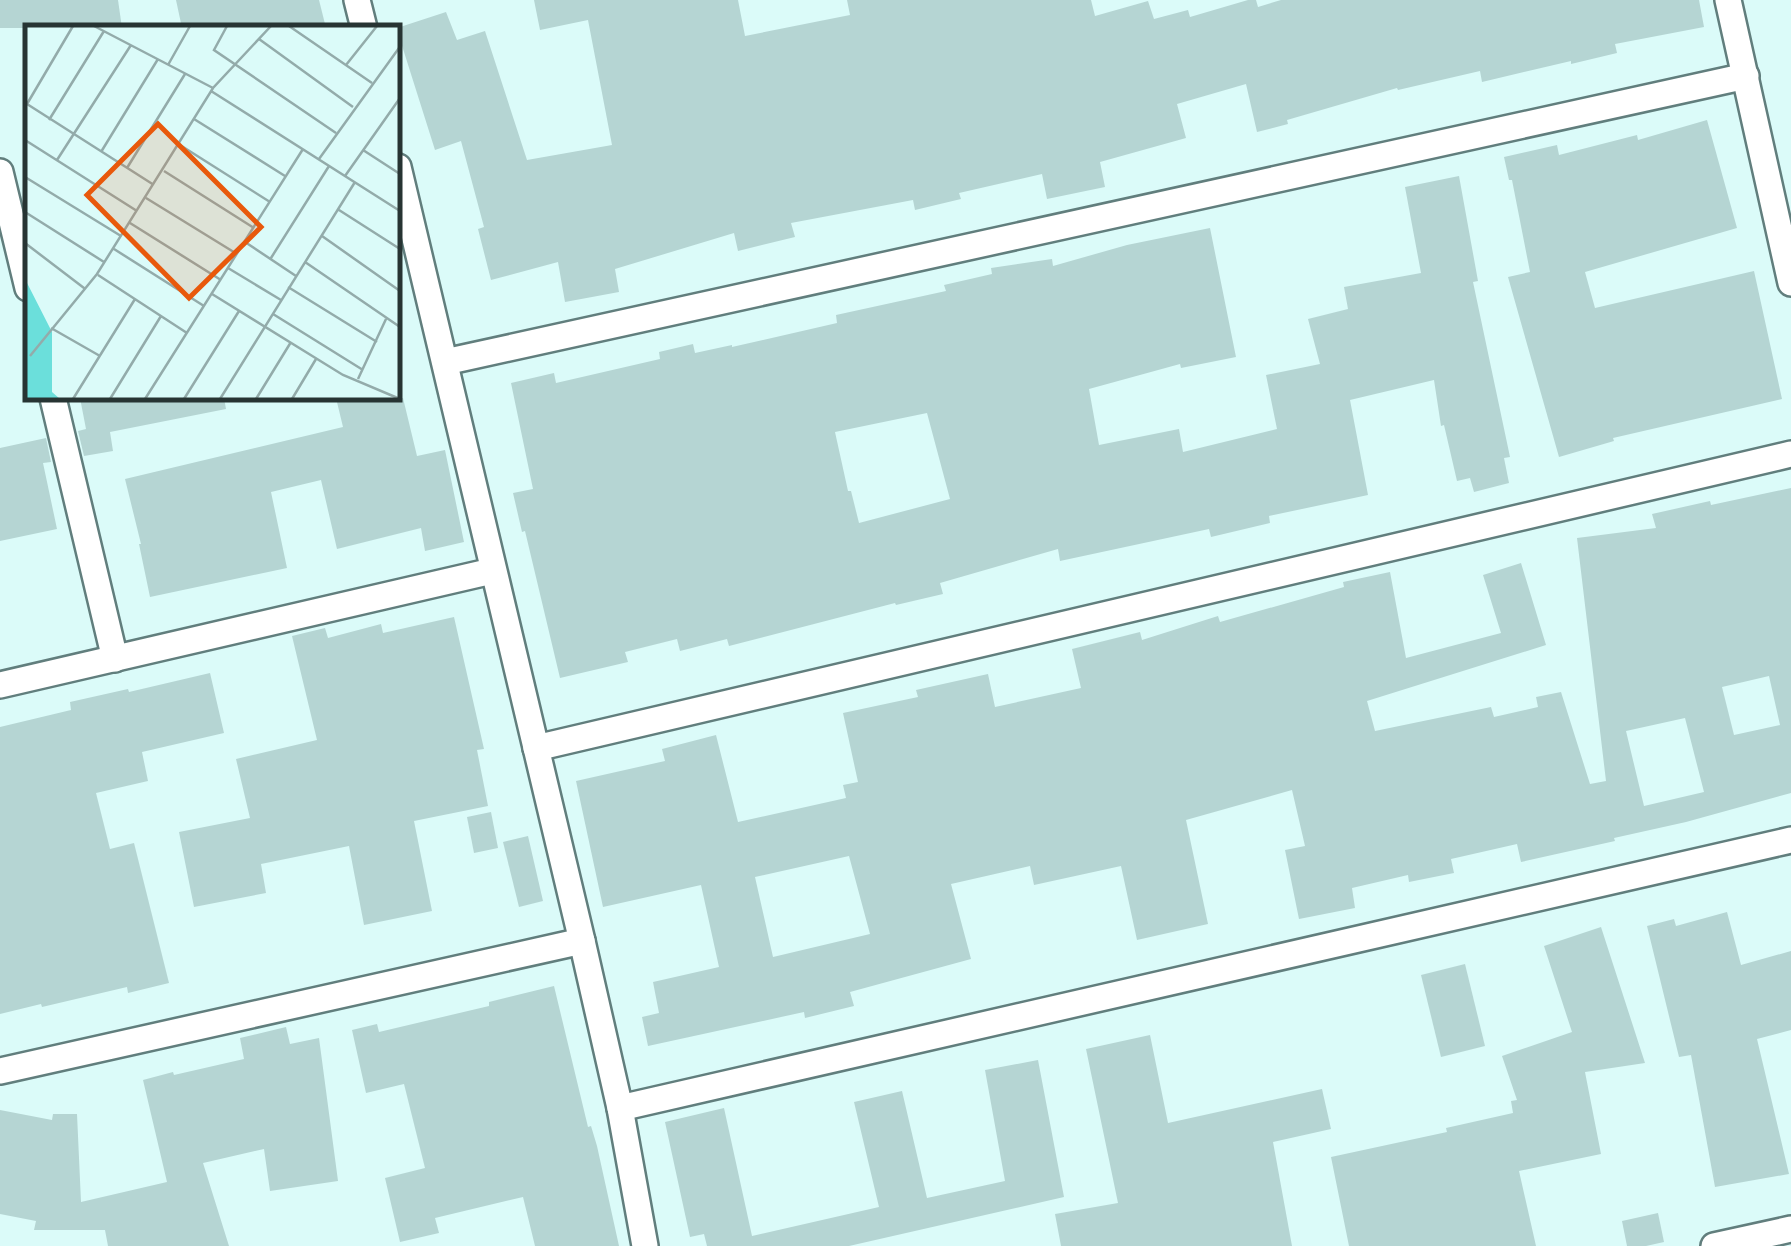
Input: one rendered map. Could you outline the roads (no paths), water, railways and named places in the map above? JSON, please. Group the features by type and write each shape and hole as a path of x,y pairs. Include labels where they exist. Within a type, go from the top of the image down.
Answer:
{"street":[{"path":"357,0 363,25"},
{"path":"1728,0 1790,272"},
{"path":"445,362 1746,76"},
{"path":"0,172 25,276"},
{"path":"400,174 582,940 620,1108 645,1246"},
{"path":"54,400 115,659"},
{"path":"536,748 1791,454"},
{"path":"0,684 492,570"},
{"path":"620,1108 1791,840"},
{"path":"0,1071 582,940"},
{"path":"1714,1246 1791,1229"}]}
